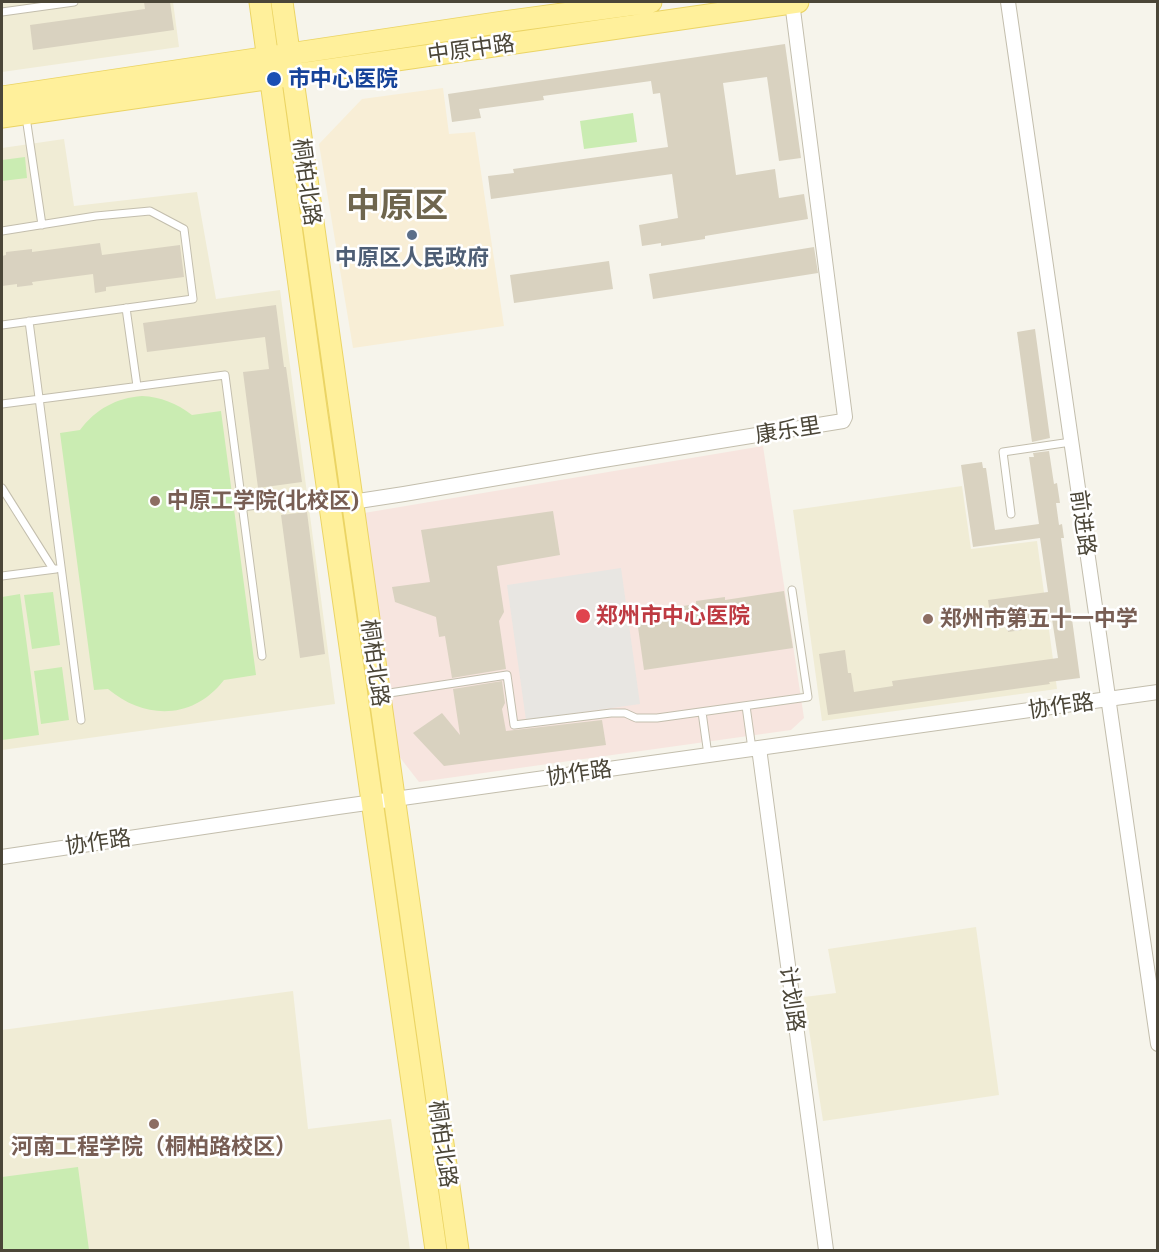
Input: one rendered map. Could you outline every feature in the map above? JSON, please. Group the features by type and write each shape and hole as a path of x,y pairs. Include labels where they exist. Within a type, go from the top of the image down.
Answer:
{"main road":[{"name":"桐柏北路","path":"260,2 436,1251"},
{"name":"桐柏北路","path":"282,2 458,1251"},
{"name":"中原中路","path":"2,97 603,5 651,2"},
{"name":"中原中路","path":"2,117 795,2"}],"street":[{"name":"康乐里","path":"352,502 843,421 845,417 795,2"},
{"name":"前进路","path":"1008,2 1158,1044"},
{"name":"协作路","path":"2,856 1158,692"},
{"name":"计划路","path":"755,748 826,1251"}],"lane":[{"path":"2,12 74,2"},
{"path":"26,114 42,225"},
{"path":"2,231 96,216 150,211 184,229 193,299 2,325"},
{"path":"126,308 137,386"},
{"path":"29,321 57,568 81,720"},
{"path":"2,404 225,375 262,656"},
{"path":"1011,514 1003,452 1071,442"},
{"path":"2,488 57,568"},
{"path":"242,507 328,496"},
{"path":"2,576 57,568"},
{"path":"380,694 507,675 514,725 611,713 625,713 636,718 657,718 808,697 792,590"},
{"path":"746,705 755,748"},
{"path":"702,712 708,755"}],"shaded area":[{"path":"2,2 173,2 179,47 2,72"},
{"name":"中原区人民政府","path":"443,88 449,134 475,132 504,326 353,348 319,144 362,99"},
{"name":"中原工学院(北校区)","path":"64,139 74,206 197,192 216,299 280,290 335,704 2,750 2,148"},
{"name":"郑州市中心医院","path":"763,446 804,718 791,730 419,782 395,751 364,513"},
{"name":"郑州市第五十一中学","path":"962,486 971,549 1037,541 1057,689 822,721 793,510"},
{"path":"621,568 640,704 526,720 507,585"},
{"path":"976,927 999,1095 823,1121 804,997 836,993 828,949"},
{"name":"河南工程学院（桐柏路校区）","path":"293,991 308,1129 391,1119 410,1250 2,1250 2,1030"}],"green space":[{"path":"633,113 637,142 584,149 580,121"},
{"path":"25,157 27,178 2,181 2,160"},
{"path":"142,396 168,401 192,415 221,411 256,675 224,680 198,703 183,709 168,711 137,706 108,689 94,690 60,433 80,430 93,416 115,402"},
{"path":"53,592 60,645 32,649 24,595"},
{"path":"20,594 39,735 2,740 2,597"},
{"path":"62,667 69,720 41,724 34,671"},
{"path":"78,1167 89,1250 2,1250 2,1177"}],"building":[{"path":"144,2 170,2 174,30 33,50 30,25 145,9"},
{"path":"785,44 801,158 779,161 767,77 723,83 736,175 775,169 779,198 804,194 808,219 705,236 705,239 661,246 661,243 642,246 639,225 678,218 672,174 491,199 488,176 514,173 513,169 668,147 660,93 653,94 651,81 543,96 544,100 479,109 481,118 452,122 448,94"},
{"path":"100,243 102,255 180,245 184,277 106,287 106,291 95,293 93,274 32,282 33,285 2,286 2,256 6,255 6,252 32,249 32,252"},
{"path":"814,247 818,273 653,299 649,274"},
{"path":"609,261 613,289 514,303 510,275"},
{"path":"276,305 302,482 258,488 243,372 269,369 265,337 147,352 143,323"},
{"path":"1035,329 1050,438 1032,442 1017,332"},
{"path":"1049,451 1054,484 1057,483 1060,503 1056,503 1059,525 1062,524 1064,538 1061,538 1080,678 828,715 819,654 845,650 848,673 851,673 854,692 893,686 892,681 1058,658 1052,619 1021,623 1022,630 1008,632 1007,625 992,627 988,600 1048,592 1040,538 973,547 961,465 982,462 983,468 986,468 995,530 1039,524 1029,457 1034,457 1033,453"},
{"path":"553,511 560,555 497,566 504,612 499,621 506,669 452,678 445,636 439,637 436,617 395,602 392,587 430,582 421,530"},
{"path":"307,512 325,654 300,658 281,515"},
{"path":"784,591 793,648 644,670 636,613 696,604 696,601 725,597 725,600"},
{"path":"502,681 505,703 502,709 506,731 602,720 606,745 444,766 413,733 442,713 460,735 453,689"}],"place":[{"name":"市中心医院","path":"274,79"},
{"name":"中原区人民政府","path":"412,235"},
{"name":"中原工学院(北校区)","path":"155,501"},
{"name":"郑州市中心医院","path":"583,616"},
{"name":"郑州市第五十一中学","path":"928,619"},
{"name":"河南工程学院（桐柏路校区）","path":"154,1124"}],"district":[{"name":"中原区","path":"397,206"}]}
